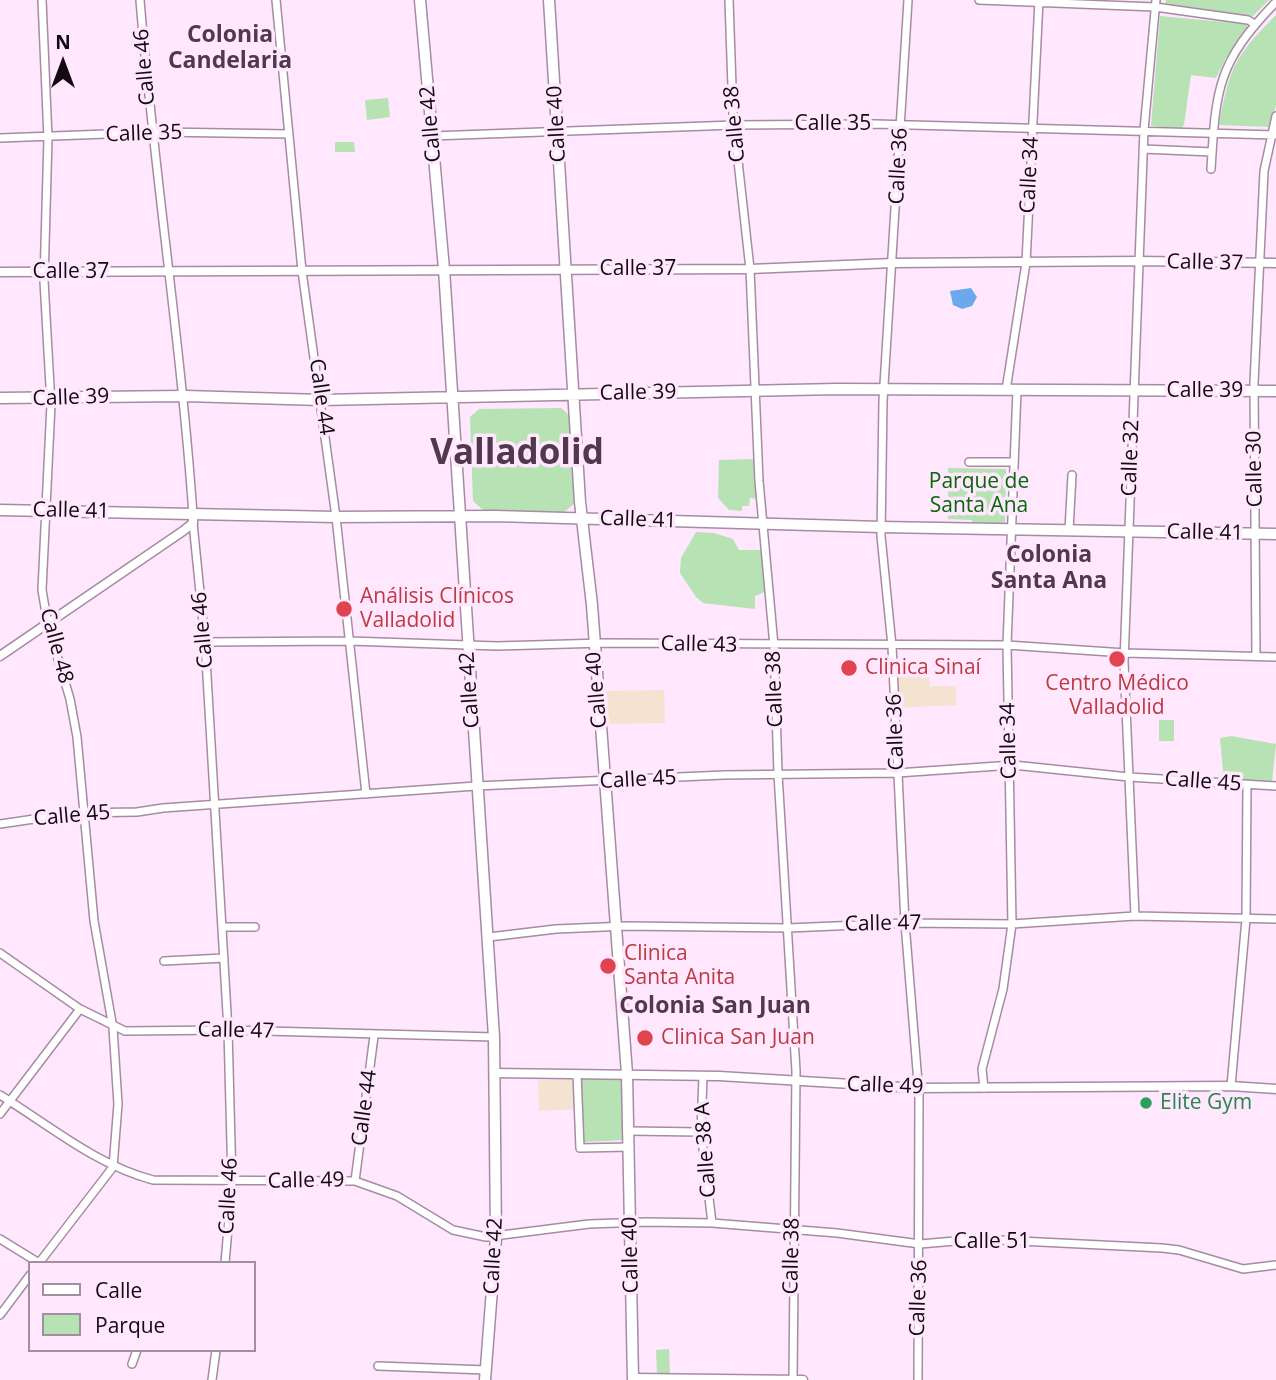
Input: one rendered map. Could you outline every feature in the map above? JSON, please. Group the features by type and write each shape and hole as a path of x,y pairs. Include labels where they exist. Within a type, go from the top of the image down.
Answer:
{"main road":[{"name":"Calle 42","path":"420,0 444,269 466,646 489,937 494,1037 496,1238 486,1375"},
{"name":"Calle 40","path":"549,0 583,519 627,1074 633,1379"},
{"name":"Calle 39","path":"0,398 50,400 185,396 321,400 884,389 1276,391"},
{"name":"Calle 41","path":"0,510 193,519 459,517 1276,534"}],"street":[{"name":"Calle 48","path":"42,0 48,138 44,272 50,400 43,590 48,625 70,699 77,737 94,920 113,1028 118,1104 113,1167"},
{"name":"Calle 46","path":"140,0 150,132 185,396 205,642 228,1030 232,1182 225,1261"},
{"name":"Calle 44","path":"276,0 302,271 336,517 366,794"},
{"name":"Calle 38","path":"729,0 734,125 750,269 762,525 774,646 778,774 796,1082 792,1230 793,1380"},
{"name":"Calle 36","path":"908,0 884,389 881,527 892,646 905,923 918,1088 918,1380"},
{"path":"979,0 1156,4 1248,20 1255,24"},
{"name":"Calle 34","path":"984,1088 982,1069 1003,989 1012,924 1007,645 1013,462 1012,390 1026,263 1039,1"},
{"path":"1211,169 1213,134 1224,71 1255,24 1276,2"},
{"name":"Calle 32","path":"1135,916 1125,653 1143,149 1156,4"},
{"name":"Calle 30","path":"1255,656 1254,391 1258,263 1264,171 1276,116"},
{"name":"Calle 35","path":"432,135 557,133 734,125 1033,127 1273,135"},
{"name":"Calle 35","path":"0,138 150,132 289,134"},
{"path":"1143,149 1212,152"},
{"name":"Calle 37","path":"0,272 750,269 893,263 1140,261 1276,263"},
{"path":"968,462 1013,462"},
{"path":"1069,530 1072,475"},
{"path":"0,656 48,625 193,519"},
{"name":"Calle 43","path":"205,642 350,641 466,646 1007,645 1125,653 1276,657"},
{"name":"Calle 45","path":"0,824 83,812 137,812 476,786 778,774 897,773 1009,765 1129,778 1276,786"},
{"path":"1231,1086 1246,919 1247,785"},
{"name":"Calle 47","path":"489,937 556,929 616,927 788,928 905,923 1012,924 1135,916 1276,919"},
{"path":"223,927 255,927"},
{"name":"Calle 47","path":"0,953 80,1009 113,1028 125,1031 228,1030 374,1036 494,1037"},
{"path":"164,961 224,958"},
{"path":"0,1114 80,1009"},
{"name":"Calle 44","path":"355,1181 374,1036"},
{"name":"Calle 49","path":"494,1073 703,1076 918,1088 1276,1088"},
{"path":"578,1074 580,1148 630,1147"},
{"name":"Calle 38 A","path":"703,1076 701,1132 712,1223"},
{"name":"Calle 49","path":"0,1095 113,1167 153,1181 355,1181 397,1196 453,1230 496,1238"},
{"path":"629,1131 701,1132"},
{"path":"41,1261 113,1167"},
{"name":"Calle 51","path":"496,1238 580,1225 631,1222 712,1223 920,1244 979,1239 1162,1248 1179,1250 1243,1269 1276,1265"},
{"path":"0,1239 36,1261"},
{"path":"0,1315 28,1278"},
{"path":"132,1364 135,1352"},
{"path":"212,1380 216,1352"},
{"path":"378,1366 486,1375"},
{"path":"633,1379 803,1380"}],"shaded area":[{"path":"897,672 929,672 930,686 956,686 956,705 897,708"},
{"path":"664,690 665,723 605,724 605,691"},
{"path":"538,1080 576,1080 579,1109 539,1111"}],"green space":[{"path":"1166,0 1269,0 1253,16 1165,6"},
{"path":"1276,15 1276,105 1270,127 1219,125 1236,64 1242,53"},
{"path":"1160,16 1246,24 1249,29 1226,58 1216,78 1191,75 1184,125 1180,129 1151,126"},
{"path":"388,98 390,117 367,120 365,100"},
{"path":"335,142 354,142 355,152 335,152"},
{"path":"561,408 570,416 574,504 564,512 483,510 473,501 470,417 479,409"},
{"path":"757,459 759,499 750,498 749,506 742,506 742,511 729,510 718,498 719,460"},
{"name":"Parque de Santa Ana","path":"948,468 1006,469 1005,524 973,524 972,520 948,519"},
{"path":"696,532 714,533 733,539 739,550 762,550 765,592 755,596 755,609 703,603 696,597 680,573 681,558"},
{"path":"1159,720 1174,720 1174,741 1159,741"},
{"path":"1231,736 1276,744 1272,782 1218,779 1223,771 1220,738"},
{"path":"621,1076 624,1140 584,1142 581,1077"},
{"path":"669,1349 670,1375 657,1375 656,1350"}],"water":[{"path":"971,288 977,297 972,306 962,309 953,305 950,291"}],"place":[{"name":"Análisis Clínicos Valladolid","path":"344,609"},
{"name":"Centro Médico Valladolid","path":"1117,659"},
{"name":"Clinica Sinaí","path":"849,668"},
{"name":"Clinica Santa Anita","path":"608,966"},
{"name":"Clinica San Juan","path":"645,1038"},
{"name":"Elite Gym","path":"1146,1103"}],"district":[{"name":"Colonia Candelaria","path":"230,48"},
{"name":"Valladolid","path":"517,454"},
{"name":"Colonia Santa Ana","path":"1049,568"},
{"name":"Colonia San Juan","path":"715,1006"}]}
